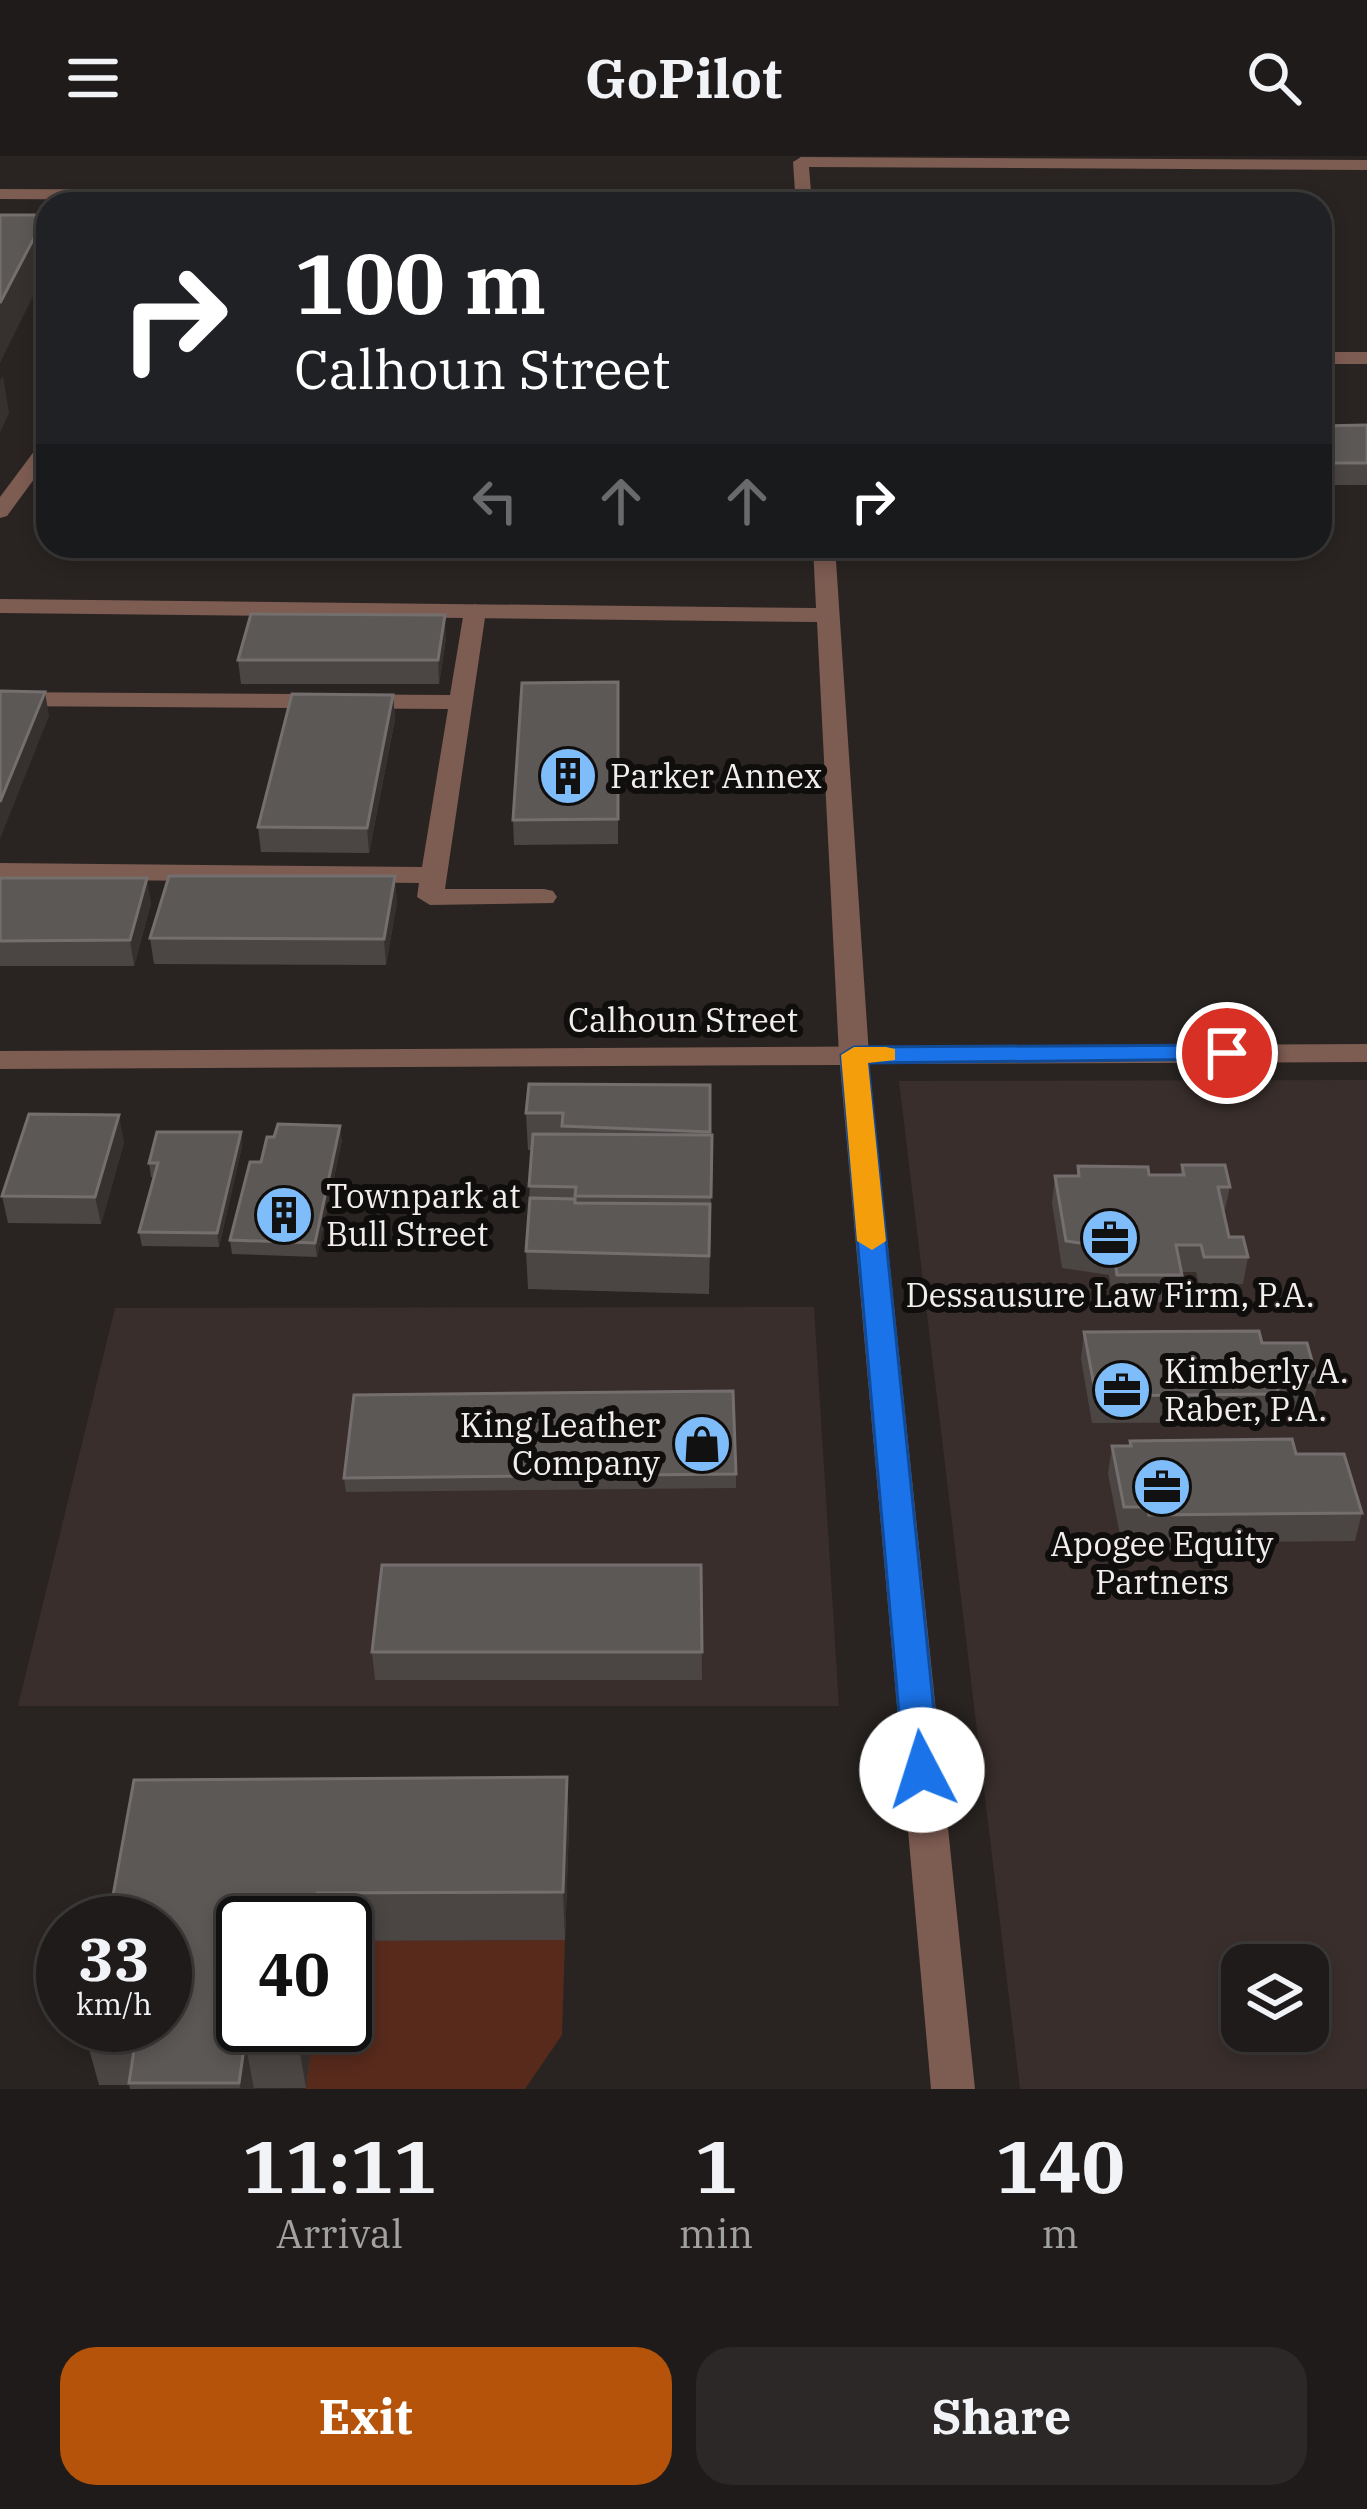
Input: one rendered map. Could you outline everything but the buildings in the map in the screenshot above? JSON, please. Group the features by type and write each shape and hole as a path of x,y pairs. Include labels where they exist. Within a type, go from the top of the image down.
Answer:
{"street":[{"path":"803,192 801,162 1367,165"},
{"path":"0,194 36,195"},
{"path":"1332,358 1367,358"},
{"path":"0,512 36,462"},
{"path":"825,558 854,1055 952,2089"},
{"path":"0,607 828,615"},
{"path":"475,611 430,897 544,898"},
{"path":"0,698 461,702"},
{"path":"0,872 434,875"},
{"name":"Calhoun Street","path":"0,1060 1367,1053"}],"shaded area":[{"path":"1367,1080 1367,2089 1020,2089 899,1081"},
{"path":"814,1307 839,1706 18,1706 115,1308"},
{"path":"565,1940 562,2035 525,2089 305,2089 310,2052 372,2052 372,1941"}],"slow traffic":[{"path":"872,1241 854,1055 886,1055"}],"place":[{"name":"Parker Annex","path":"568,776"},
{"name":"Townpark at Bull Street","path":"284,1215"},
{"name":"Dessausure Law Firm, P.A.","path":"1110,1238"},
{"name":"Kimberly A. Raber, P.A.","path":"1122,1390"},
{"name":"King Leather Company","path":"702,1444"},
{"name":"Apogee Equity Partners","path":"1162,1487"}],"route":[{"path":"922,1770 854,1055 1227,1053"}]}
